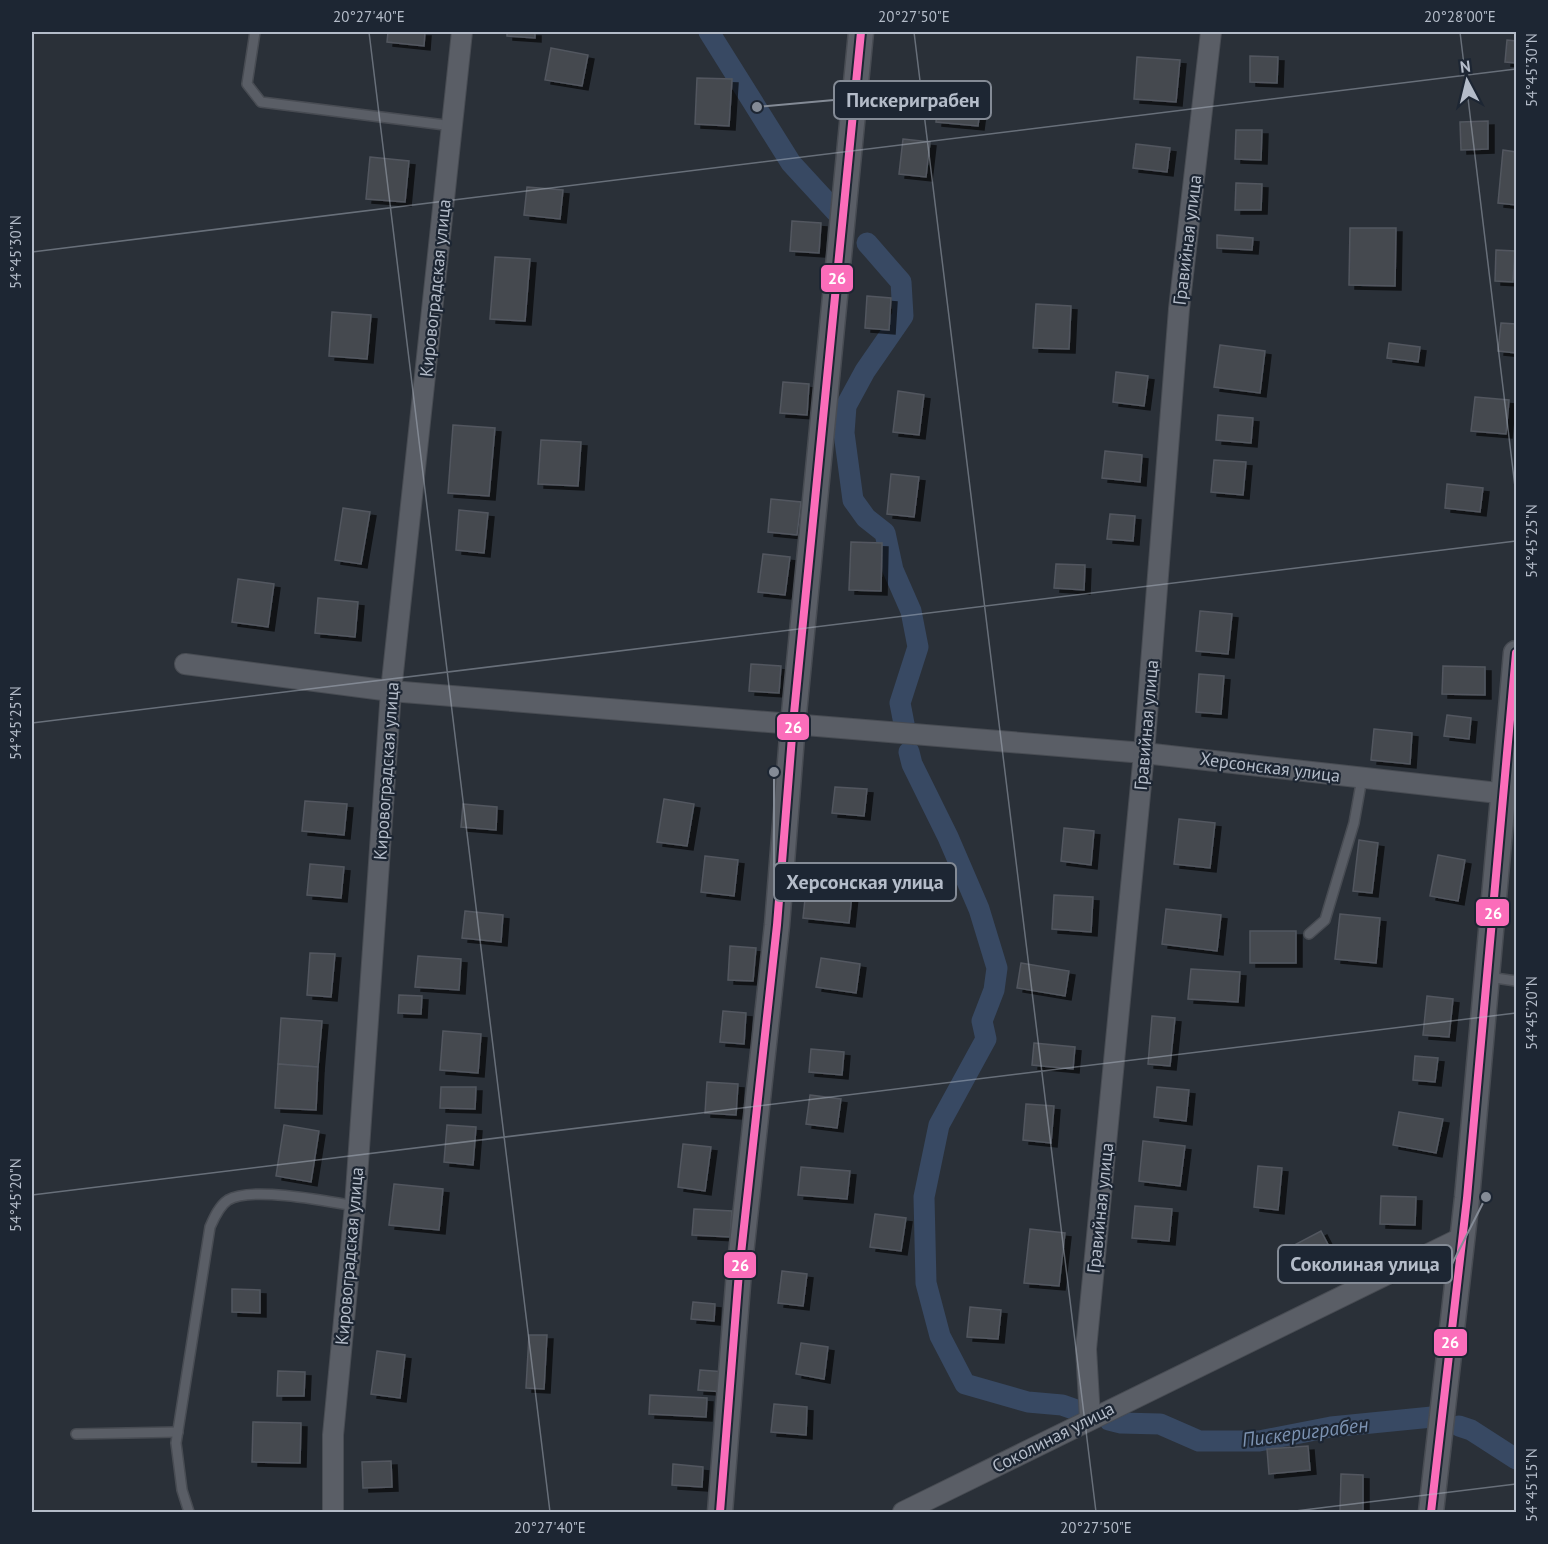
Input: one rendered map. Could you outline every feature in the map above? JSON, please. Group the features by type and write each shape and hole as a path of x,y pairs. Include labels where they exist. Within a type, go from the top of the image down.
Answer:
{"street":[{"name":"Кировоградская улица","path":"333,1512 333,1435 355,1206 391,691 462,32"},
{"path":"720,1512 739,1272 776,936 793,724 861,32"},
{"name":"Гравийная улица","path":"1090,1418 1086,1349 1144,753 1179,309 1211,32"},
{"path":"1431,1512 1463,1237 1488,977 1510,794 1516,653"},
{"name":"Херсонская улица","path":"185,664 391,691 1144,753 1510,794"},
{"name":"Соколиная улица","path":"903,1512 1090,1418 1463,1237"}],"lane":[{"path":"255,32 248,84 261,102 453,126"},
{"path":"1308,934 1325,920 1354,823 1362,778"},
{"path":"1488,977 1516,981"},
{"path":"189,1512 182,1490 176,1443 210,1227 219,1210 228,1200 249,1194 355,1206"},
{"path":"76,1434 178,1432"}],"building":[{"path":"388,32 425,32 424,46 387,42"},
{"path":"507,32 535,32 535,38 507,36"},
{"path":"1507,40 1516,41 1516,63 1505,62"},
{"path":"551,48 588,55 582,86 545,80"},
{"path":"1250,56 1278,57 1277,83 1250,82"},
{"path":"1137,57 1180,60 1176,102 1134,99"},
{"path":"697,78 732,79 729,126 695,124"},
{"path":"939,91 982,95 978,126 936,122"},
{"path":"1488,121 1488,149 1461,150 1460,122"},
{"path":"1236,130 1262,130 1261,160 1235,159"},
{"path":"903,139 930,142 926,177 899,174"},
{"path":"1136,144 1170,148 1167,172 1133,168"},
{"path":"1503,150 1516,152 1516,205 1498,203"},
{"path":"370,157 409,161 405,202 366,199"},
{"path":"1236,183 1262,184 1261,210 1235,210"},
{"path":"527,187 563,190 560,219 524,215"},
{"path":"792,221 821,223 819,253 790,251"},
{"path":"1350,228 1396,228 1395,286 1349,285"},
{"path":"1217,235 1253,238 1252,250 1217,248"},
{"path":"1496,250 1515,251 1513,282 1495,281"},
{"path":"495,257 530,259 525,321 490,319"},
{"path":"867,296 891,298 889,330 865,328"},
{"path":"1036,304 1071,306 1069,349 1033,348"},
{"path":"332,312 371,315 367,359 329,356"},
{"path":"1501,323 1516,324 1516,353 1498,351"},
{"path":"1389,343 1420,347 1418,362 1387,358"},
{"path":"1220,345 1265,351 1260,393 1214,387"},
{"path":"1116,372 1148,376 1144,406 1113,402"},
{"path":"783,382 809,384 807,415 780,413"},
{"path":"898,391 924,395 919,435 893,432"},
{"path":"1475,397 1509,400 1506,434 1471,431"},
{"path":"1218,415 1253,418 1251,443 1216,440"},
{"path":"453,425 495,428 489,496 448,493"},
{"path":"541,440 581,442 578,486 538,484"},
{"path":"1105,451 1142,455 1140,482 1102,478"},
{"path":"1214,460 1246,462 1243,495 1211,492"},
{"path":"891,474 919,477 914,517 887,514"},
{"path":"1447,484 1483,488 1480,512 1445,508"},
{"path":"771,499 801,502 797,535 768,532"},
{"path":"343,508 370,512 361,564 335,560"},
{"path":"459,510 488,513 484,553 456,550"},
{"path":"1110,514 1135,516 1133,541 1107,539"},
{"path":"851,542 882,543 881,591 849,590"},
{"path":"763,554 790,557 785,595 758,592"},
{"path":"1056,564 1085,565 1084,590 1054,588"},
{"path":"238,579 274,584 268,627 232,622"},
{"path":"318,598 358,602 355,637 315,633"},
{"path":"1200,611 1232,614 1228,654 1196,651"},
{"path":"751,664 781,666 779,693 749,691"},
{"path":"1443,666 1485,667 1485,695 1442,694"},
{"path":"1199,674 1224,676 1221,714 1196,712"},
{"path":"1447,715 1471,718 1469,739 1444,736"},
{"path":"1374,729 1412,733 1410,764 1371,760"},
{"path":"835,787 867,789 864,816 832,813"},
{"path":"664,799 694,804 687,846 657,842"},
{"path":"305,801 347,804 344,835 302,831"},
{"path":"463,804 497,807 496,830 461,827"},
{"path":"1179,819 1215,823 1210,868 1174,864"},
{"path":"1064,828 1094,831 1091,865 1061,861"},
{"path":"1359,840 1378,843 1372,893 1353,891"},
{"path":"1438,855 1465,860 1458,901 1430,896"},
{"path":"705,856 738,860 734,896 701,892"},
{"path":"310,864 344,867 341,898 307,895"},
{"path":"807,880 853,885 849,923 803,918"},
{"path":"1054,895 1093,897 1091,932 1052,929"},
{"path":"1166,909 1221,915 1217,951 1162,944"},
{"path":"465,911 503,915 501,942 462,938"},
{"path":"1340,914 1380,918 1376,963 1335,959"},
{"path":"1250,931 1296,931 1296,963 1250,963"},
{"path":"730,946 756,948 753,981 728,980"},
{"path":"310,953 335,954 331,997 307,995"},
{"path":"418,956 461,959 459,990 415,987"},
{"path":"821,958 860,964 856,993 816,987"},
{"path":"1021,963 1069,971 1065,996 1017,988"},
{"path":"1191,969 1240,972 1238,1002 1188,999"},
{"path":"399,995 422,996 421,1014 398,1013"},
{"path":"1427,996 1453,999 1449,1037 1423,1035"},
{"path":"723,1011 746,1013 744,1044 720,1042"},
{"path":"1152,1016 1175,1018 1170,1066 1148,1064"},
{"path":"281,1018 322,1021 318,1067 278,1064"},
{"path":"443,1031 481,1034 478,1073 440,1070"},
{"path":"1034,1043 1075,1047 1073,1069 1032,1065"},
{"path":"811,1049 844,1052 842,1075 809,1072"},
{"path":"1415,1056 1438,1058 1435,1082 1413,1080"},
{"path":"278,1064 318,1067 316,1110 275,1108"},
{"path":"707,1082 738,1084 736,1115 705,1113"},
{"path":"441,1087 476,1087 475,1109 440,1108"},
{"path":"1157,1087 1189,1090 1186,1121 1154,1117"},
{"path":"810,1095 841,1099 837,1128 806,1124"},
{"path":"1026,1104 1054,1106 1051,1143 1023,1140"},
{"path":"1399,1112 1443,1119 1436,1153 1393,1145"},
{"path":"284,1125 319,1131 311,1182 276,1176"},
{"path":"447,1125 476,1127 473,1165 444,1162"},
{"path":"1143,1141 1185,1146 1180,1186 1139,1181"},
{"path":"683,1144 711,1147 705,1191 678,1187"},
{"path":"1258,1166 1282,1168 1278,1210 1254,1207"},
{"path":"801,1167 850,1171 847,1199 798,1195"},
{"path":"394,1184 443,1189 439,1230 389,1225"},
{"path":"1381,1196 1416,1197 1415,1225 1380,1224"},
{"path":"1135,1206 1172,1209 1169,1241 1132,1238"},
{"path":"694,1209 732,1211 730,1237 692,1235"},
{"path":"875,1214 906,1218 901,1251 870,1247"},
{"path":"1030,1229 1065,1233 1059,1286 1024,1283"},
{"path":"1321,1231 1333,1254 1293,1275 1281,1252"},
{"path":"782,1271 807,1274 803,1306 778,1303"},
{"path":"232,1289 260,1290 260,1313 232,1312"},
{"path":"693,1302 715,1304 714,1321 691,1319"},
{"path":"970,1307 1001,1310 998,1339 967,1337"},
{"path":"529,1335 547,1335 544,1389 526,1388"},
{"path":"801,1343 828,1347 824,1379 796,1374"},
{"path":"377,1351 405,1355 400,1398 371,1394"},
{"path":"700,1370 726,1372 724,1392 698,1390"},
{"path":"278,1371 305,1372 304,1396 277,1396"},
{"path":"650,1395 707,1398 706,1417 649,1414"},
{"path":"774,1404 807,1407 806,1435 771,1432"},
{"path":"253,1422 301,1423 300,1463 252,1462"},
{"path":"1308,1446 1310,1470 1269,1474 1267,1449"},
{"path":"391,1461 392,1487 363,1488 362,1462"},
{"path":"673,1464 703,1467 702,1487 672,1485"},
{"path":"1341,1474 1363,1475 1363,1512 1340,1512"}],"waterway":[{"name":"Пискериграбен","path":"709,32 791,163 837,213"},
{"name":"Пискериграбен","path":"867,243 901,282 903,316 865,371 846,406 844,433 853,500 866,518 885,533 893,570 911,611 918,647 900,703 905,729"},
{"name":"Пискериграбен","path":"909,752 912,764 948,837 979,909 997,968 994,990 982,1021 986,1039 939,1125 924,1197 926,1283 940,1336 965,1384 1028,1402 1062,1405 1082,1412"},
{"name":"Пискериграбен","path":"1109,1420 1121,1423 1160,1424 1199,1441 1259,1441 1331,1427 1432,1417"},
{"name":"Пискериграбен","path":"1459,1426 1471,1430 1516,1459"}],"transit line":[{"name":"26","path":"720,1512 739,1272 777,925 793,724 861,32"},
{"name":"26","path":"1431,1512 1467,1198 1516,653"}],"place":[{"name":"Пискериграбен","path":"757,107"},
{"name":"Херсонская улица","path":"774,772"},
{"name":"Соколиная улица","path":"1486,1197"}]}
